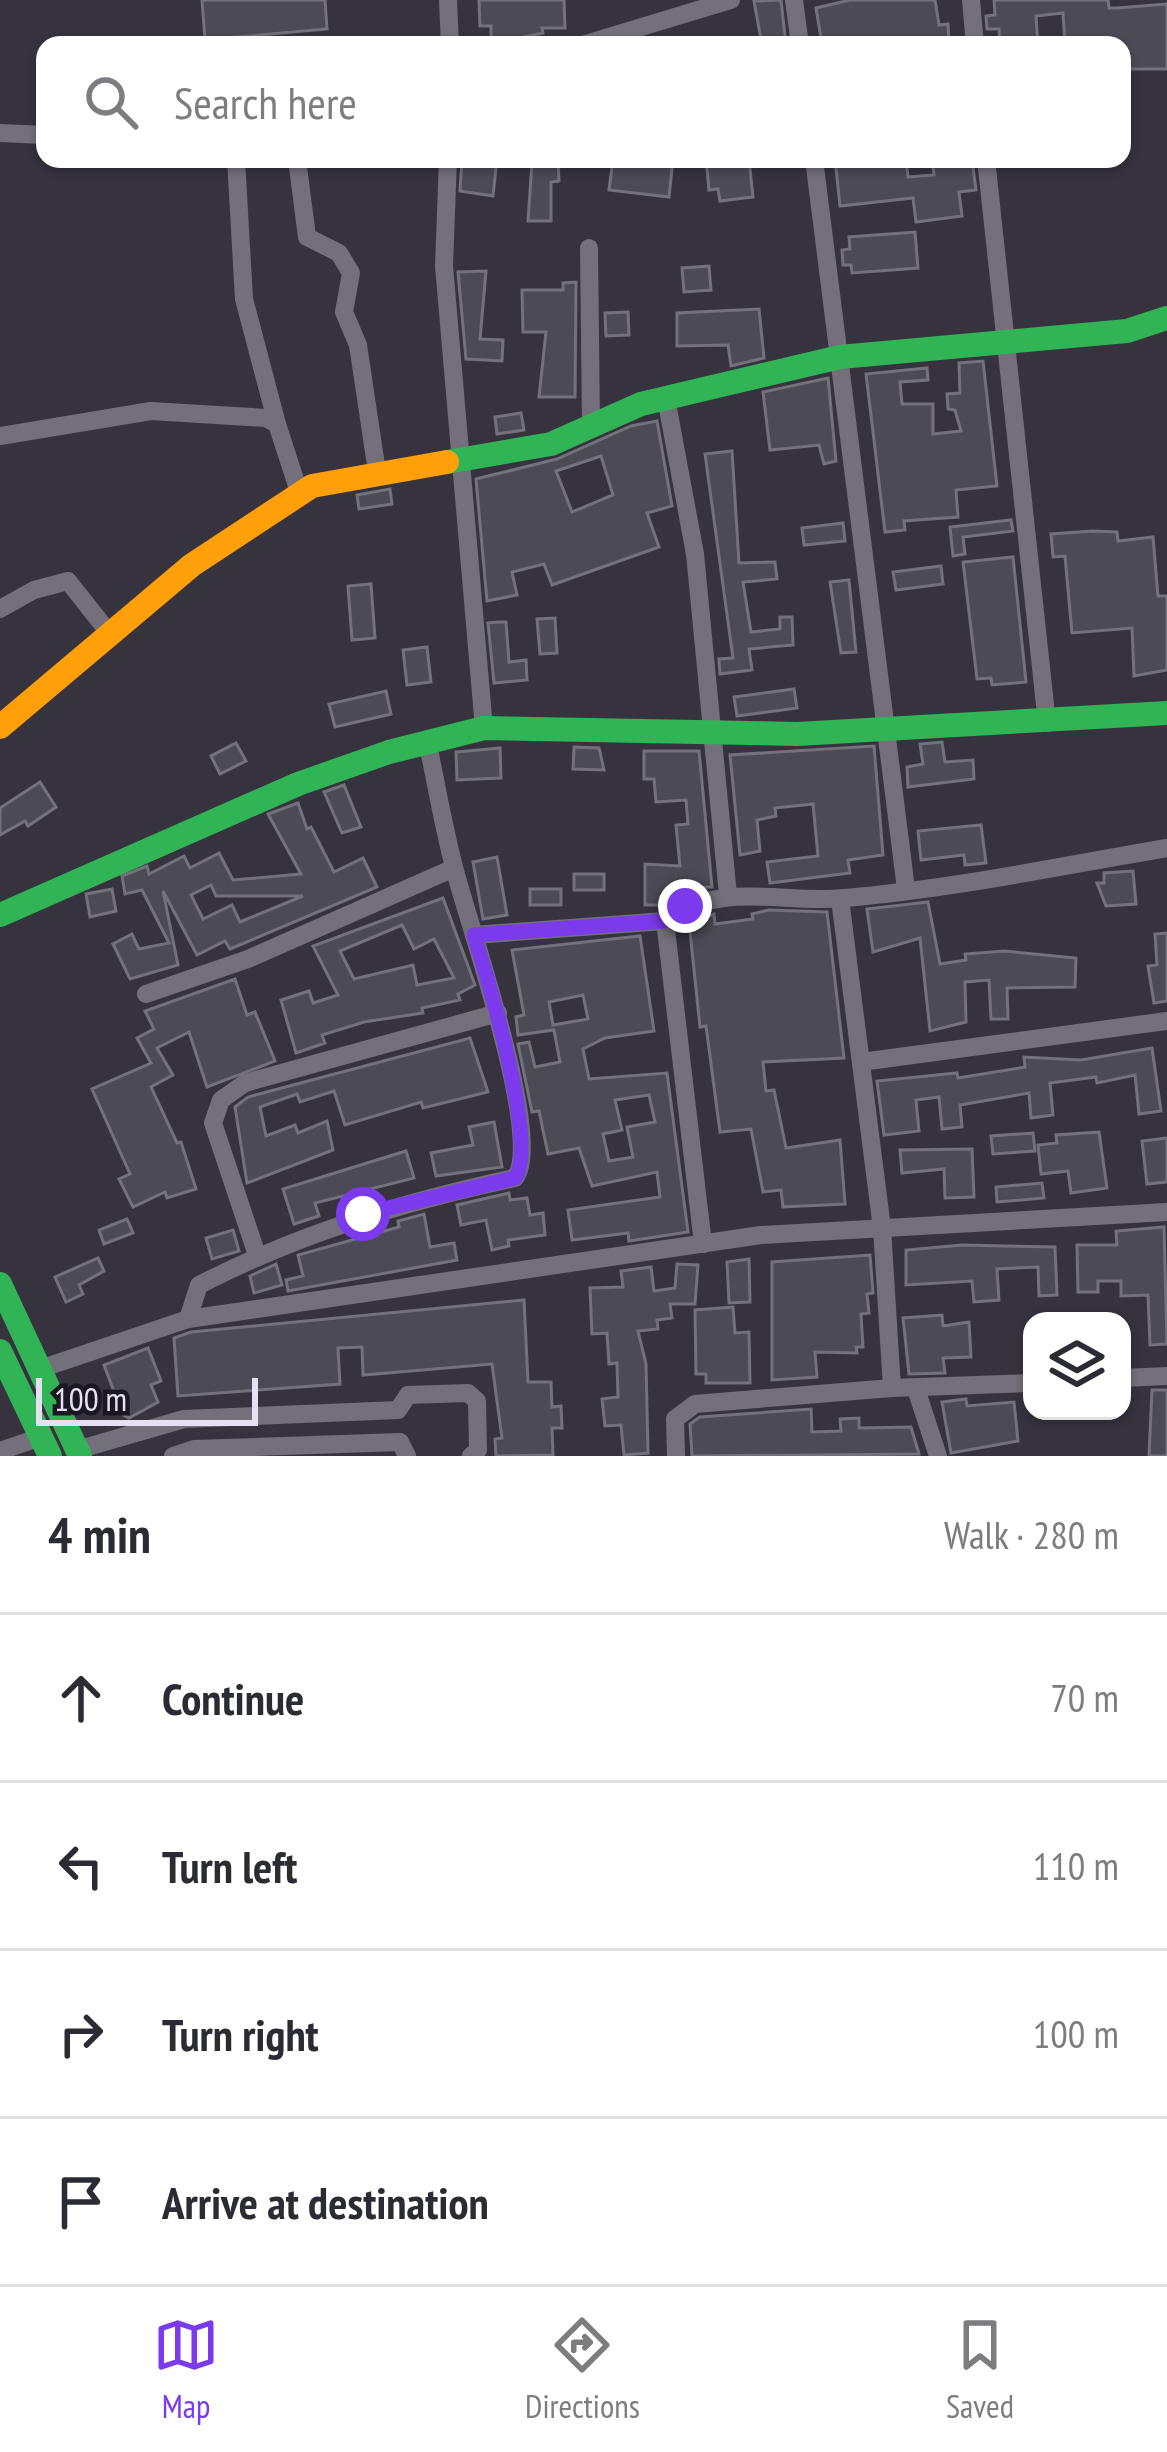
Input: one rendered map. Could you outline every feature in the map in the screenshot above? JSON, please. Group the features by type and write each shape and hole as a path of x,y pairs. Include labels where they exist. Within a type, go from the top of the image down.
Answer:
{"street":[{"path":"448,0 450,36"},
{"path":"608,36 695,6 730,0"},
{"path":"794,0 799,36"},
{"path":"970,0 974,36"},
{"path":"0,133 36,135"},
{"path":"237,168 244,299 300,495"},
{"path":"298,168 307,237 340,253 351,273 344,313 358,345 377,472"},
{"path":"448,168 445,266 484,728"},
{"path":"815,168 906,890"},
{"path":"987,168 1047,723"},
{"path":"589,248 591,426"},
{"path":"0,727 192,565 312,486 551,444 666,398 840,358 1126,331 1167,318"},
{"path":"666,398 695,554 728,896"},
{"path":"0,436 151,411 266,418 278,424"},
{"path":"0,608 34,590 68,581 110,634"},
{"path":"0,915 298,784 427,740 484,728 715,734 888,731 1167,713"},
{"path":"188,1319 199,1285 257,1256 363,1214 515,1178 524,1159 498,1013 454,868 427,740"},
{"path":"474,935 664,921 685,906 728,896 840,899 1167,848"},
{"path":"146,994 248,959 454,868"},
{"path":"840,899 882,1228 892,1388"},
{"path":"664,921 703,1244"},
{"path":"257,1256 213,1123 221,1100 245,1083 498,1013"},
{"path":"861,1062 1167,1022"},
{"path":"40,1369 188,1319 703,1244 882,1228 1167,1212"},
{"path":"0,1284 79,1453 184,1419 398,1410"},
{"path":"0,1351 46,1447 0,1451"},
{"path":"1131,1378 1167,1376"},
{"path":"676,1456 675,1419 686,1407 892,1388 1023,1384"},
{"path":"916,1390 938,1456"},
{"path":"173,1456 194,1448 403,1449 398,1410 408,1395 472,1393 478,1450 471,1456"},
{"path":"307,1414 309,1446"},
{"path":"184,1419 194,1448"}],"building":[{"path":"202,0 325,0 327,29 205,36"},
{"path":"479,0 564,0 565,28 542,28 543,33 529,36 491,36 491,26 480,26"},
{"path":"781,0 785,36 760,36 754,1"},
{"path":"850,0 935,0 939,25 948,24 949,36 821,36 816,8"},
{"path":"994,0 1108,0 1109,8 1167,4 1167,69 1131,69 1131,36 1064,36 1063,13 1036,16 1037,36 999,36 999,29 987,29 986,16 995,15"},
{"path":"461,168 496,168 493,196 460,191"},
{"path":"532,168 558,168 559,181 551,182 551,221 528,221"},
{"path":"612,168 672,168 669,197 609,190"},
{"path":"707,168 750,168 753,197 720,201 718,189 709,190"},
{"path":"836,168 907,168 908,177 934,175 933,168 973,168 976,190 959,192 962,216 916,222 913,198 840,206"},
{"path":"915,232 918,268 852,273 851,265 843,265 842,250 850,249 849,237"},
{"path":"709,266 711,290 684,292 682,268"},
{"path":"486,271 480,339 503,340 502,361 466,359 458,272"},
{"path":"576,282 575,397 539,397 546,332 523,332 522,290 563,290 563,283"},
{"path":"759,309 764,358 731,366 728,345 677,346 677,313"},
{"path":"628,312 629,335 606,336 605,313"},
{"path":"983,361 997,486 956,490 958,517 904,521 905,530 885,532 866,374 927,368 928,380 900,382 902,404 933,404 933,434 961,431 955,410 948,409 947,394 960,393 959,363"},
{"path":"828,378 836,461 824,464 819,445 770,450 763,392"},
{"path":"521,413 524,430 497,434 495,417"},
{"path":"657,421 672,506 647,513 659,547 552,585 544,564 512,572 517,595 487,601 476,479 557,459 631,426","holes":["601,456 613,495 572,512 556,471"]},
{"path":"732,451 739,563 775,562 777,579 743,582 751,632 780,629 780,617 792,617 793,645 749,649 752,670 720,674 719,659 733,658 705,454"},
{"path":"390,489 392,504 359,509 357,495"},
{"path":"1011,520 1013,531 963,537 965,554 953,556 950,527"},
{"path":"843,523 845,541 804,545 802,528"},
{"path":"1117,532 1118,541 1153,537 1158,596 1167,596 1167,670 1134,676 1132,628 1072,633 1065,556 1053,557 1051,534"},
{"path":"1013,557 1026,682 992,685 991,678 977,679 963,562"},
{"path":"941,566 943,584 896,590 893,572"},
{"path":"849,580 856,652 841,653 830,582"},
{"path":"371,584 375,638 352,640 348,586"},
{"path":"555,618 557,653 540,654 537,619"},
{"path":"506,622 509,662 526,660 527,680 494,683 488,623"},
{"path":"427,647 431,682 407,685 403,650"},
{"path":"794,689 797,708 737,716 734,697"},
{"path":"386,691 391,714 335,727 329,704"},
{"path":"942,742 945,762 973,760 974,779 908,787 907,767 923,764 920,744"},
{"path":"236,743 246,761 220,774 211,756"},
{"path":"874,746 883,855 848,860 850,873 770,883 767,862 818,856 813,804 775,808 776,816 757,820 760,851 740,855 730,755"},
{"path":"574,747 599,748 604,770 573,769"},
{"path":"500,748 501,778 457,780 456,752"},
{"path":"644,751 699,751 712,887 671,888 671,902 665,905 645,905 645,864 680,866 676,825 688,824 686,800 656,802 654,779 644,779"},
{"path":"40,782 56,807 28,826 25,821 0,835 0,808"},
{"path":"344,785 361,827 342,833 324,792"},
{"path":"298,803 307,829 311,827 334,872 363,858 377,887 230,949 225,941 197,955 163,891 178,965 130,979 113,944 132,934 139,949 169,943 142,890 125,894 122,876 147,866 149,874 184,856 190,868 219,853 233,880 301,874 268,814","holes":["211,885 216,896 303,896 240,922 232,905 203,919 191,895"]},
{"path":"981,825 986,863 965,865 964,855 921,860 918,831"},
{"path":"497,857 507,915 483,919 473,862"},
{"path":"1133,871 1136,904 1106,906 1097,883 1104,883 1104,873"},
{"path":"574,874 604,874 604,890 574,890"},
{"path":"112,889 116,911 90,917 86,894"},
{"path":"530,889 561,889 561,905 530,905"},
{"path":"443,898 475,985 458,994 460,1000 322,1035 325,1043 296,1053 281,1000 309,991 313,1003 338,995 313,946","holes":["402,925 414,949 434,939 454,978 417,985 413,965 354,979 340,951"]},
{"path":"928,902 940,964 966,960 965,954 1004,951 1076,958 1075,987 1007,988 1008,1019 991,1019 989,980 965,982 966,1022 930,1031 920,938 873,952 867,909"},
{"path":"827,912 844,1058 763,1062 766,1091 774,1090 786,1148 840,1140 845,1204 783,1207 781,1190 763,1192 751,1129 720,1132 706,1026 700,1027 689,922 714,914 715,924 753,919 752,914"},
{"path":"1167,933 1167,1001 1154,1003 1148,966 1157,965 1155,934"},
{"path":"640,936 654,1031 605,1038 583,1049 589,1079 667,1073 688,1232 629,1241 628,1233 572,1240 568,1210 660,1197 657,1172 592,1186 579,1148 548,1154 539,1111 532,1112 518,1044 529,1042 535,1067 560,1062 554,1030 518,1035 516,1017 524,1015 512,950","holes":["583,995 588,1019 553,1025 549,1002","649,1095 655,1122 627,1127 633,1157 609,1161 603,1134 622,1130 615,1100"]},
{"path":"235,979 247,1015 255,1012 275,1061 207,1087 189,1032 157,1048 173,1075 151,1087 177,1143 181,1142 196,1189 167,1198 165,1192 133,1207 119,1179 130,1174 92,1089 151,1063 137,1038 154,1029 145,1011"},
{"path":"470,1038 488,1092 423,1108 421,1102 345,1125 334,1091 300,1102 297,1094 260,1107 266,1136 295,1125 298,1133 327,1121 333,1150 247,1183 235,1107 248,1097"},
{"path":"1152,1048 1161,1111 1139,1114 1135,1075 1097,1083 1096,1077 1050,1083 1053,1115 1031,1118 1029,1093 960,1105 962,1127 942,1129 939,1097 916,1100 919,1131 884,1135 877,1081 957,1073 958,1078 1025,1067 1024,1057 1081,1060"},
{"path":"494,1122 502,1167 436,1176 431,1153 473,1145 469,1127"},
{"path":"1099,1132 1107,1188 1071,1193 1068,1171 1041,1174 1038,1145 1057,1143 1056,1135"},
{"path":"1033,1133 1035,1151 993,1154 991,1136"},
{"path":"1167,1138 1167,1182 1147,1184 1142,1141"},
{"path":"972,1149 974,1197 945,1198 944,1169 902,1173 900,1150"},
{"path":"406,1151 414,1178 315,1203 319,1216 294,1224 283,1189"},
{"path":"1042,1183 1044,1198 997,1202 996,1187"},
{"path":"509,1193 510,1200 527,1198 530,1215 543,1213 545,1235 508,1240 509,1246 492,1250 486,1220 461,1225 457,1205"},
{"path":"424,1214 430,1247 454,1243 457,1260 288,1291 286,1280 303,1276 298,1255 399,1227 398,1221"},
{"path":"127,1219 133,1233 104,1244 99,1230"},
{"path":"1164,1227 1167,1344 1150,1345 1148,1295 1121,1296 1121,1281 1098,1281 1098,1292 1078,1292 1077,1245 1117,1245 1116,1231"},
{"path":"233,1230 239,1251 212,1259 206,1238"},
{"path":"962,1245 1055,1247 1057,1295 1039,1296 1038,1267 997,1269 999,1300 974,1302 972,1281 906,1285 906,1250"},
{"path":"870,1255 873,1293 867,1294 869,1313 861,1314 863,1347 856,1347 857,1353 815,1352 817,1377 772,1380 772,1262"},
{"path":"98,1258 104,1271 79,1285 83,1294 66,1302 55,1277"},
{"path":"749,1259 750,1302 729,1303 727,1262"},
{"path":"276,1264 282,1285 254,1293 250,1276"},
{"path":"677,1264 698,1265 695,1304 670,1304 672,1318 657,1320 658,1329 638,1331 646,1364 648,1453 624,1455 621,1425 605,1426 602,1399 618,1397 617,1363 609,1364 607,1333 592,1334 590,1288 623,1287 621,1271 651,1267 654,1291 675,1288"},
{"path":"524,1300 528,1382 551,1382 552,1407 561,1406 562,1428 552,1428 553,1455 496,1456 495,1439 502,1438 492,1364 363,1375 362,1347 338,1348 340,1384 178,1396 174,1338 191,1332"},
{"path":"733,1307 735,1333 749,1332 750,1383 706,1383 706,1374 696,1374 695,1310"},
{"path":"942,1315 943,1326 969,1322 971,1357 943,1358 945,1373 909,1374 903,1318"},
{"path":"148,1348 161,1381 151,1385 158,1402 129,1418 123,1415 104,1365"},
{"path":"1152,1390 1167,1390 1167,1456 1149,1456"},
{"path":"966,1399 967,1406 1014,1402 1018,1441 951,1453 942,1402"},
{"path":"811,1409 812,1432 841,1431 840,1419 859,1418 859,1428 911,1427 919,1454 692,1456 690,1424 700,1417"}],"traffic: fast":[{"path":"447,462 551,444 641,404 840,357 1127,331 1167,318"},
{"path":"0,915 298,784 389,752 484,728 797,734 1167,713"},
{"path":"0,1284 80,1456"},
{"path":"0,1351 50,1456"}],"traffic: slow":[{"path":"0,727 192,565 312,486 447,462"}],"route":[{"path":"363,1214 515,1178 521,1171 522,1142 498,1013 474,935 664,921 685,906"}]}
